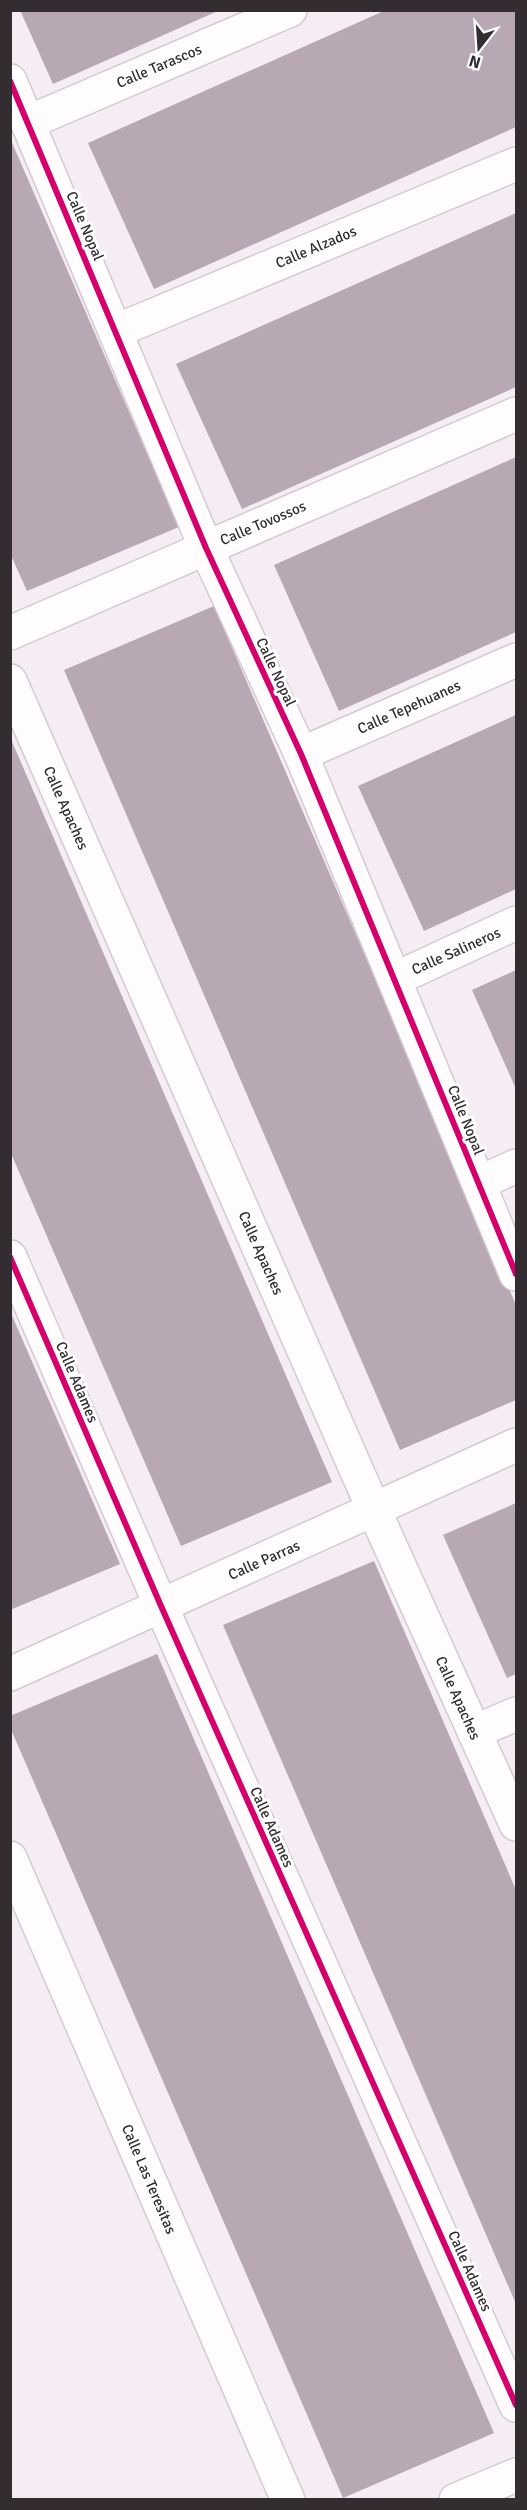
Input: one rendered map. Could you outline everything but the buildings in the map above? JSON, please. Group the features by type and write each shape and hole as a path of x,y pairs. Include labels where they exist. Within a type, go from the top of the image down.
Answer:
{"street":[{"name":"Calle Tarascos","path":"29,122 290,10"},
{"name":"Calle Nopal","path":"10,81 206,548 301,754 516,1274"},
{"name":"Calle Alzados","path":"116,332 516,164"},
{"name":"Calle Tovossos","path":"10,633 516,414"},
{"name":"Calle Tepehuanes","path":"301,754 516,660"},
{"name":"Calle Apaches","path":"10,681 374,1510 516,1824"},
{"name":"Calle Salineros","path":"395,979 516,924"},
{"path":"479,1183 516,1167"},
{"name":"Calle Adames","path":"10,1257 160,1606 516,2405"},
{"name":"Calle Parras","path":"10,1674 516,1445"},
{"path":"474,1732 516,1714"},
{"name":"Calle Las Teresitas","path":"10,1858 288,2499"},
{"path":"456,2499 516,2475"}],"cycle path":[{"path":"10,81 206,548 301,754 516,1274"},
{"path":"10,1257 161,1606 516,2405"}]}
